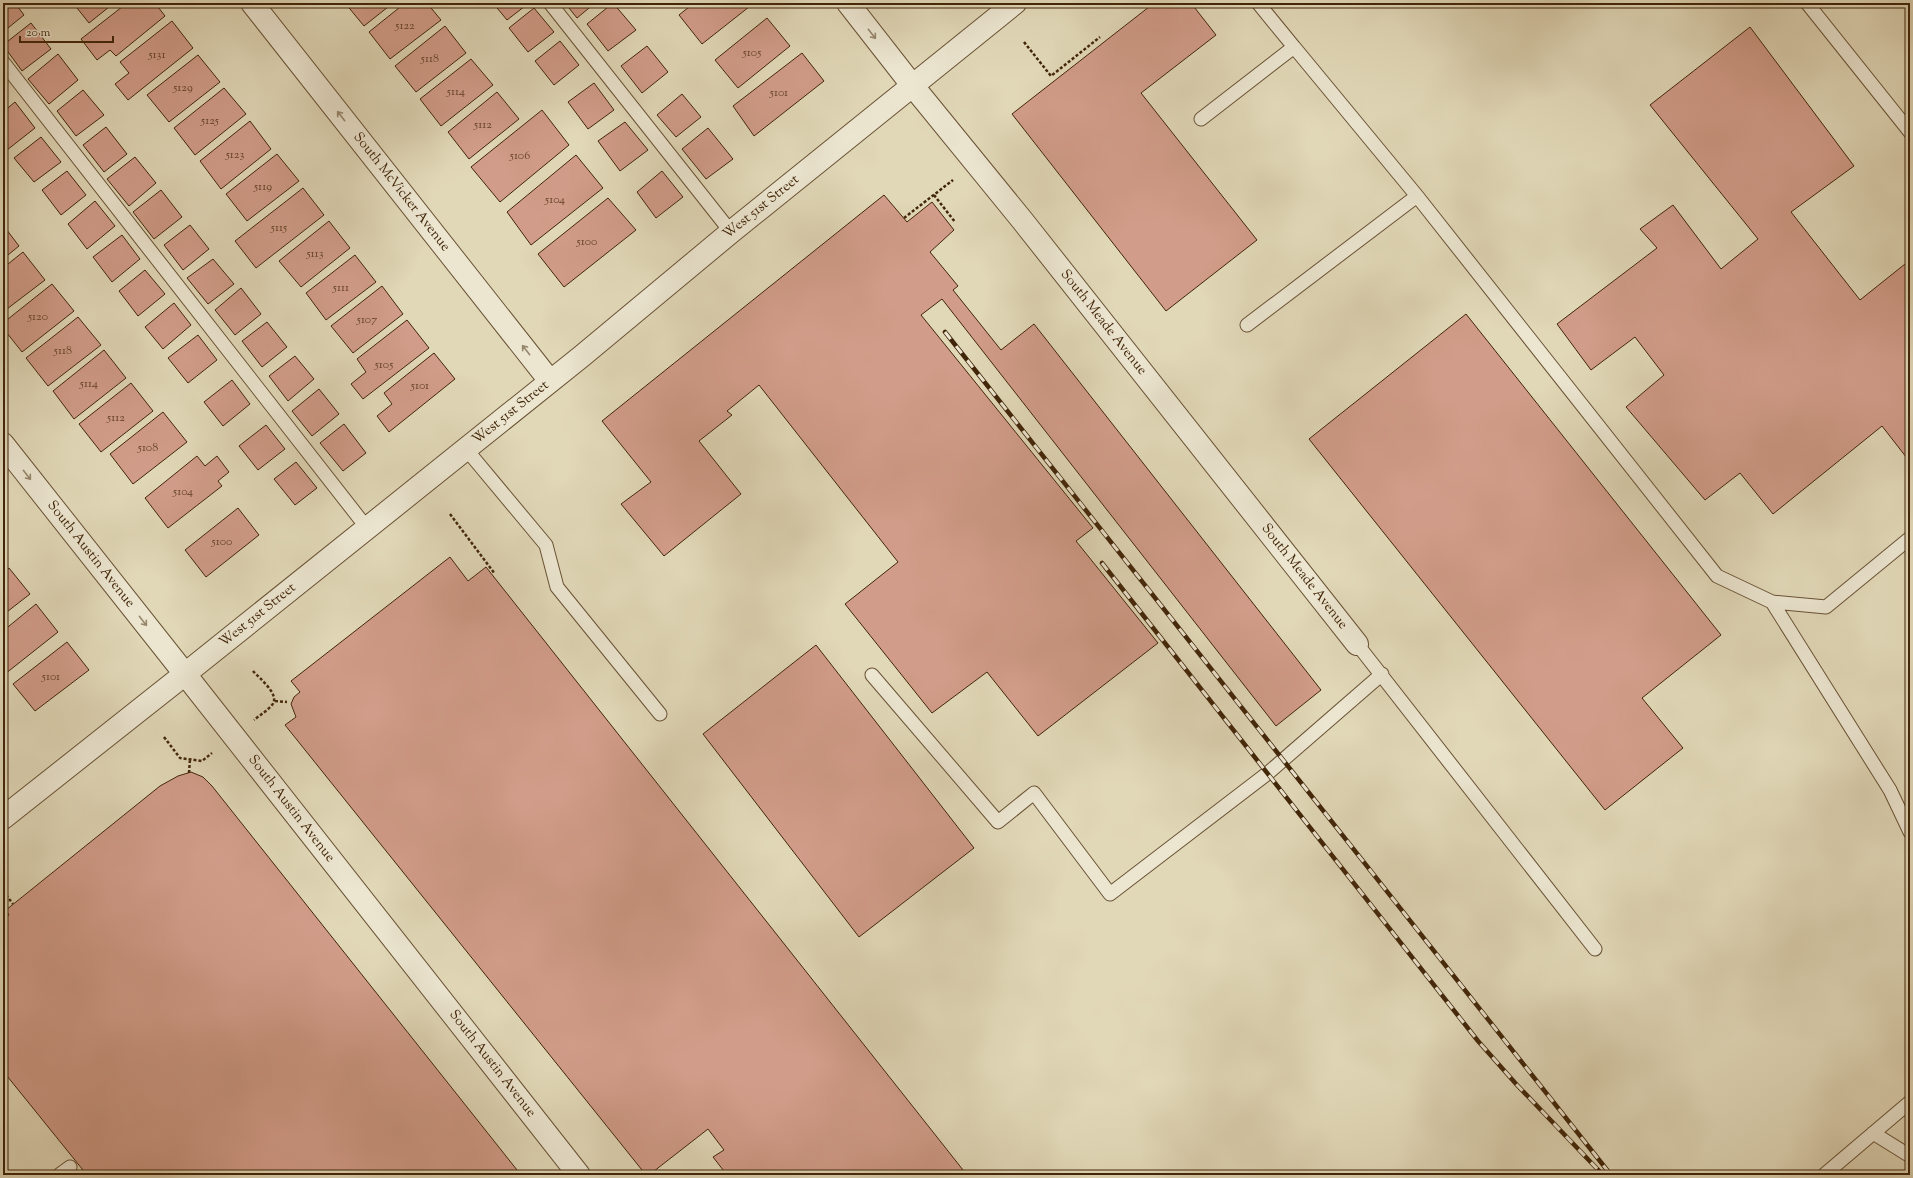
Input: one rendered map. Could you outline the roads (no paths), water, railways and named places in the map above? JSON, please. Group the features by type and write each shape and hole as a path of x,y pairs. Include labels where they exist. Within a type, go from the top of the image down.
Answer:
{"street":[{"name":"South McVicker Avenue","path":"252,3 550,381"},
{"name":"South Meade Avenue","path":"848,3 1358,644"},
{"name":"West 51st Street","path":"3,818 466,449 731,232 1015,3"},
{"name":"South Austin Avenue","path":"3,444 579,1175"}],"lane":[{"path":"550,3 731,232"},
{"path":"1258,3 1417,196 1717,576 1772,602 1826,607 1910,538"},
{"path":"1807,3 1910,132"},
{"path":"1202,119 1294,47"},
{"path":"3,62 367,528"},
{"path":"1247,325 1417,196"},
{"path":"466,449 546,545 557,587 660,714"},
{"path":"1772,602 1890,790 1910,832"},
{"path":"1358,644 1595,949"},
{"path":"872,676 998,822 1034,793 1110,894 1268,773 1382,674"},
{"path":"1824,1175 1910,1102"},
{"path":"1873,1133 1910,1156"},
{"path":"59,1175 70,1167"}],"railway":[{"path":"945,332 1611,1175"},
{"path":"1102,563 1478,1041 1517,1085 1603,1175"}]}
